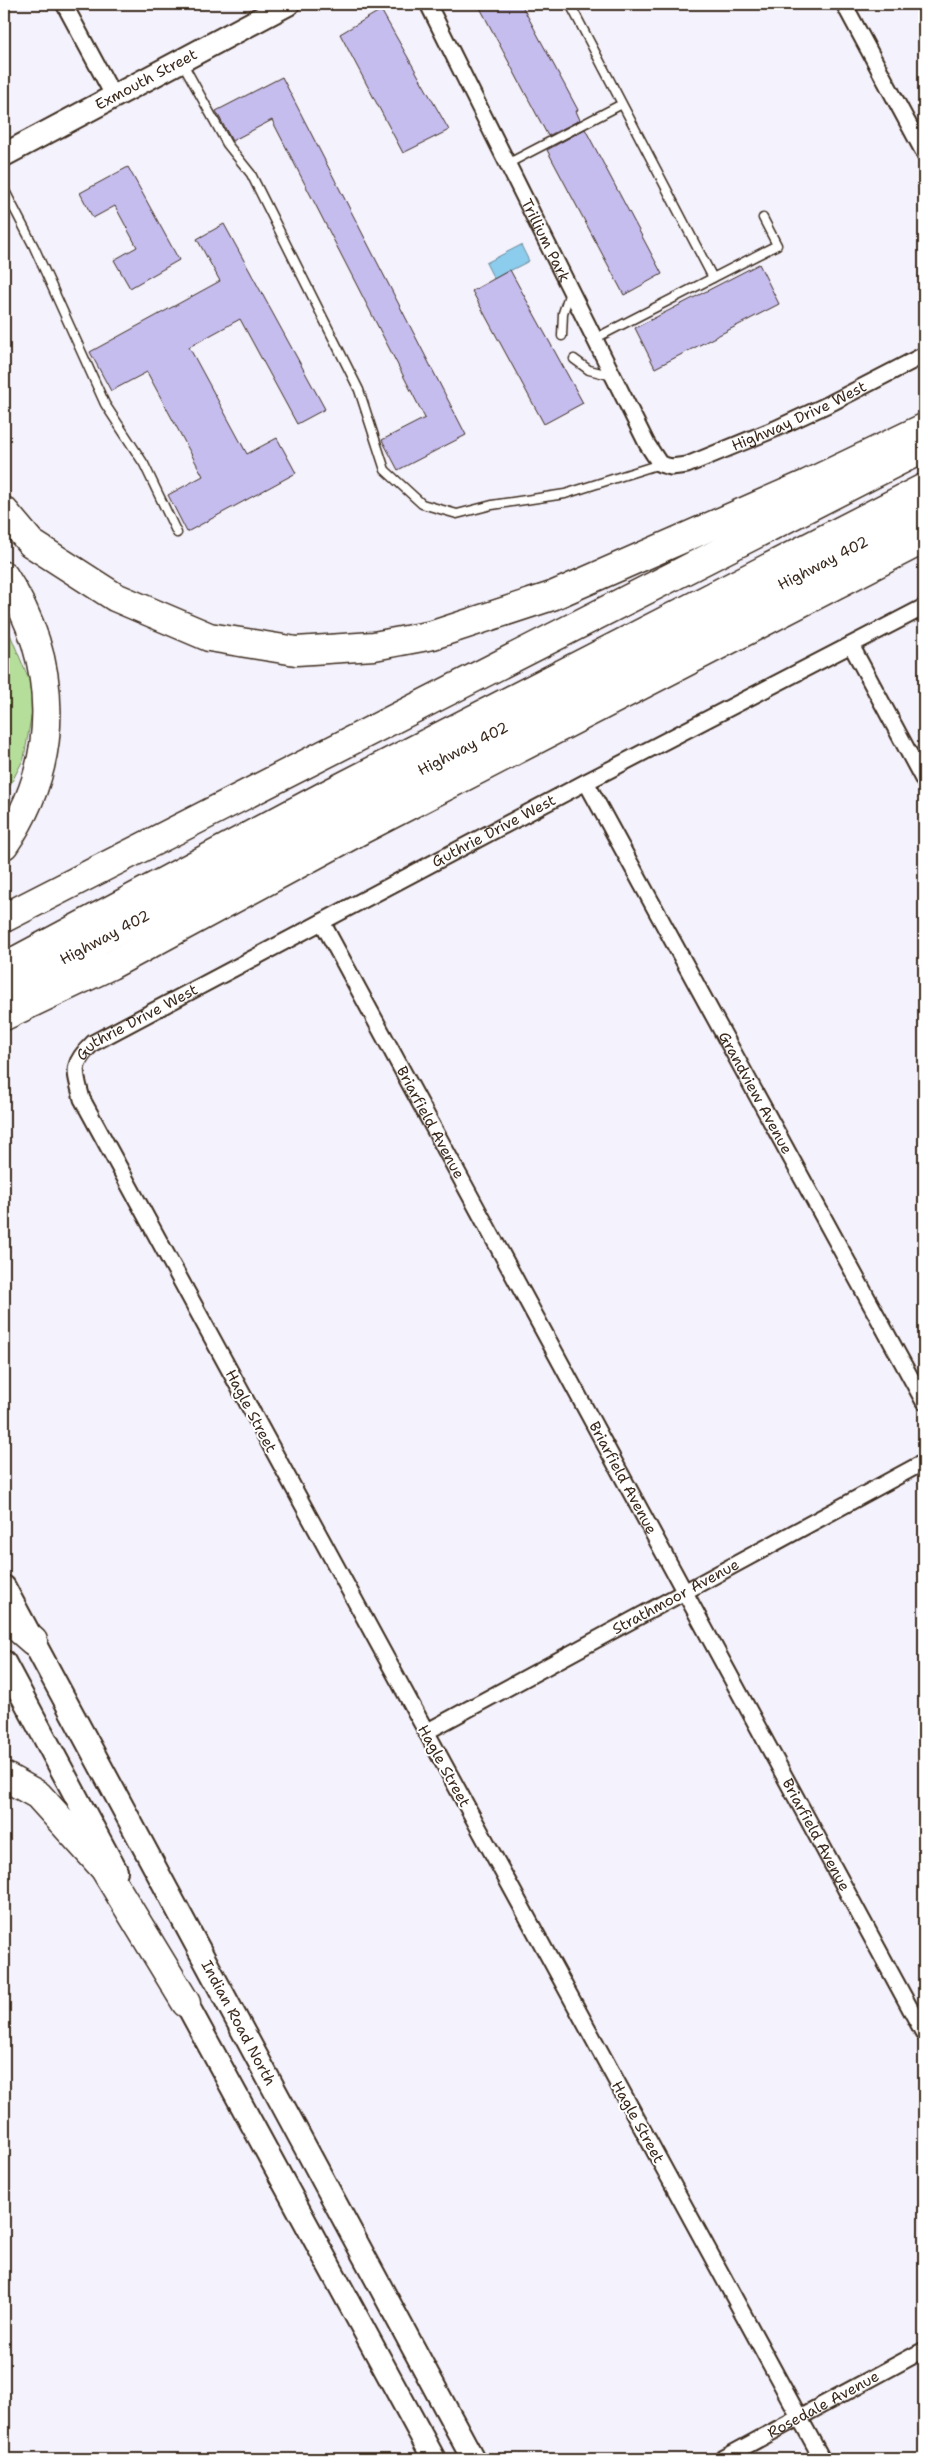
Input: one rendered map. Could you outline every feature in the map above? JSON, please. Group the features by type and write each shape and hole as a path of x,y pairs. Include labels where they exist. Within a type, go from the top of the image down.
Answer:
{"highway":[{"path":"4,511 31,543 115,597 209,638 296,651 374,646 433,635 552,596 807,484 924,428"},
{"path":"4,918 924,448"},
{"path":"4,967 326,795 924,488"},
{"name":"Highway 402","path":"4,991 336,814 924,511"},
{"path":"4,1016 111,965 361,830 924,539"},
{"path":"4,576 19,600 39,650 47,707 42,762 33,790 4,845"},
{"path":"4,1030 111,965"},
{"path":"4,1616 34,1641"},
{"path":"4,1776 38,1795 104,1868 186,2003"}],"main road":[{"name":"Exmouth Street","path":"4,155 113,95 288,4"},
{"name":"Indian Road North","path":"4,1587 473,2459"},
{"path":"4,1662 186,2003 434,2459"}],"street":[{"path":"64,4 113,95"},
{"name":"Trillium Park","path":"428,4 509,163 647,444 666,466"},
{"path":"844,4 924,153"},
{"name":"Highway Drive West","path":"666,466 687,465 775,429 831,403 924,355"},
{"name":"Guthrie Drive West","path":"75,1070 83,1053 93,1043 586,782 924,607"},
{"path":"851,645 924,781"},
{"name":"Grandview Avenue","path":"586,782 924,1402"},
{"name":"Briarfield Avenue","path":"322,922 924,2034"},
{"name":"Hagle Street","path":"75,1070 82,1099 822,2459"},
{"name":"Strathmoor Avenue","path":"426,1732 924,1462"},
{"name":"Rosedale Avenue","path":"722,2459 924,2350"}],"lane":[{"path":"570,4 714,278"},
{"path":"182,60 227,144 251,174 354,382 385,470 422,504 457,514 492,505 565,494 666,466"},
{"path":"509,163 622,104"},
{"path":"4,189 34,247 105,404 144,464 177,534"},
{"path":"596,338 777,245 763,218"},
{"path":"562,336 563,313 571,288"},
{"path":"574,359 589,370 615,377"}],"green space":[{"path":"4,620 35,694 24,758 4,797"}],"water":[{"path":"521,245 529,261 494,279 486,263"}],"building":[{"path":"478,4 521,4 578,110 576,111 580,120 548,136"},
{"path":"381,10 449,130 403,153 340,34"},
{"path":"282,77 466,435 398,470 382,440 425,418 272,120 232,141 216,111"},
{"path":"585,129 662,274 624,295 547,150"},
{"path":"128,167 179,260 130,288 114,260 137,247 115,206 93,218 80,193"},
{"path":"224,224 325,409 297,424 240,319 189,347 247,454 277,438 296,473 187,532 168,495 203,476 147,372 111,391 90,352 220,281 197,239"},
{"path":"759,264 779,304 655,368 635,328"},
{"path":"510,270 583,403 544,424 472,291"}]}
